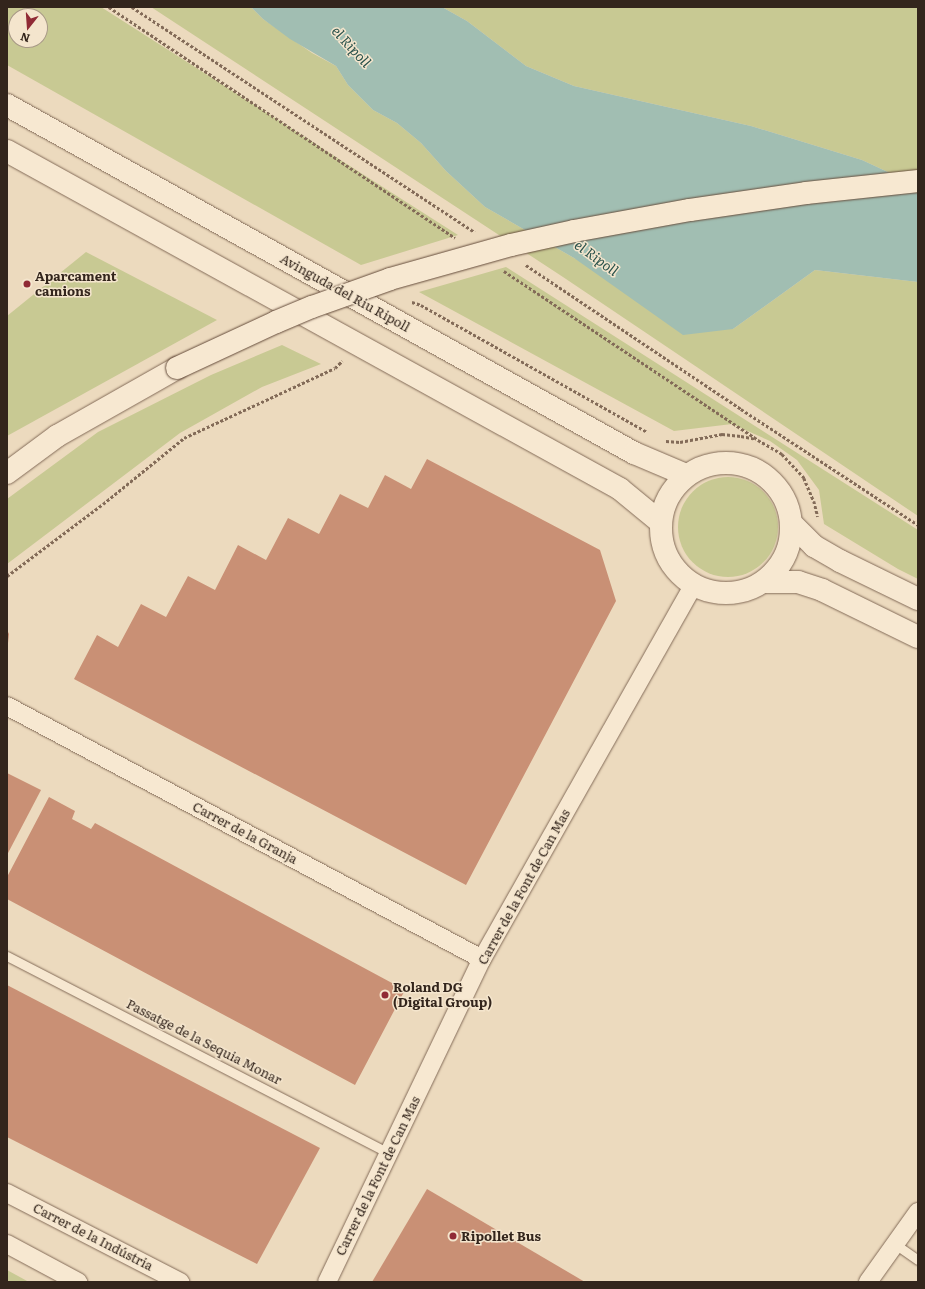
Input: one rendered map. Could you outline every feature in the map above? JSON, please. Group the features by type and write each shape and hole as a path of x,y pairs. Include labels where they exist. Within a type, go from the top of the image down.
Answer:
{"street":[{"name":"Avinguda del Riu Ripoll","path":"7,105 634,453 686,475"},
{"path":"7,151 620,489 660,522"},
{"path":"7,473 57,436 177,368 276,322 312,307 390,279 511,245 574,231 690,210 806,193 918,181"},
{"path":"723,462 743,464 761,473 776,486 786,503 791,523 791,540 786,556 777,570 764,582 748,590 730,594 711,592 694,586 678,574 667,559 661,541 660,522 664,504 673,488 686,475 704,466 723,462"},
{"path":"791,523 814,546 840,561 918,599"},
{"path":"764,582 798,582 822,590 918,637"},
{"name":"Carrer de la Font de Can Mas","path":"327,1282 482,959 694,586"},
{"name":"Carrer de la Granja","path":"7,706 482,959"},
{"name":"Carrer de la Indústria","path":"7,1193 180,1282"},
{"path":"868,1282 918,1212"},
{"path":"7,1244 78,1282"}],"lane":[{"name":"Passatge de la Sequia Monar","path":"7,956 389,1153"},
{"path":"895,1244 918,1260"}],"path":[{"path":"109,7 460,241"},
{"path":"500,268 758,440 782,454 804,478 814,501 820,524"},
{"path":"380,312 392,300 406,300 421,305 650,434"},
{"path":"7,576 103,504 184,438 335,368 357,344"},
{"path":"661,438 666,441 680,442 722,434 758,440"}],"green space":[{"path":"7,7 101,7 458,235 361,265 7,65"},
{"path":"151,7 251,7 263,19 312,53 336,66 348,85 373,110 397,123 421,143 446,171 485,207 574,258 733,329 815,270 918,282 918,516 563,277"},
{"path":"442,7 918,7 918,186 862,160 751,126 574,86 526,66 467,21"},
{"path":"86,252 217,320 7,436 7,316"},
{"path":"506,267 918,530 918,579 898,569 824,524 819,490 797,460 770,441 732,424 674,431 419,292"},
{"path":"282,345 321,364 262,387 180,433 7,564 7,499 98,432 211,375"},
{"path":"728,477 738,478 756,485 770,499 777,517 777,537 770,555 756,569 738,576 728,577 718,576 700,569 686,555 679,537 678,527 679,517 686,499 700,485 718,478"},
{"path":"7,1270 29,1282 7,1282"}],"water":[{"name":"el Ripoll","path":"251,7 442,7 467,21 526,66 574,86 751,126 862,160 918,186 918,282 815,270 733,329 683,335 574,258 485,207 446,171 421,143 397,123 373,110 348,85 336,66 290,39 263,19"}],"building":[{"path":"427,459 600,550 616,601 466,885 74,679 97,635 118,647 141,604 166,617 188,576 215,590 238,545 266,560 288,518 319,534 340,494 368,508 385,475 411,489"},
{"path":"7,630 9,634 8,643 7,643"},
{"path":"7,773 41,790 7,855"},
{"path":"49,797 75,811 72,819 91,829 95,823 405,990 355,1085 7,899 7,877"},
{"path":"7,985 320,1148 257,1264 7,1137"},
{"name":"Ripollet Bus","path":"427,1189 585,1282 372,1282"}],"place":[{"name":"Aparcament camions","path":"27,284"},
{"name":"Roland DG (Digital Group)","path":"385,995"},
{"name":"Ripollet Bus","path":"453,1236"}]}
